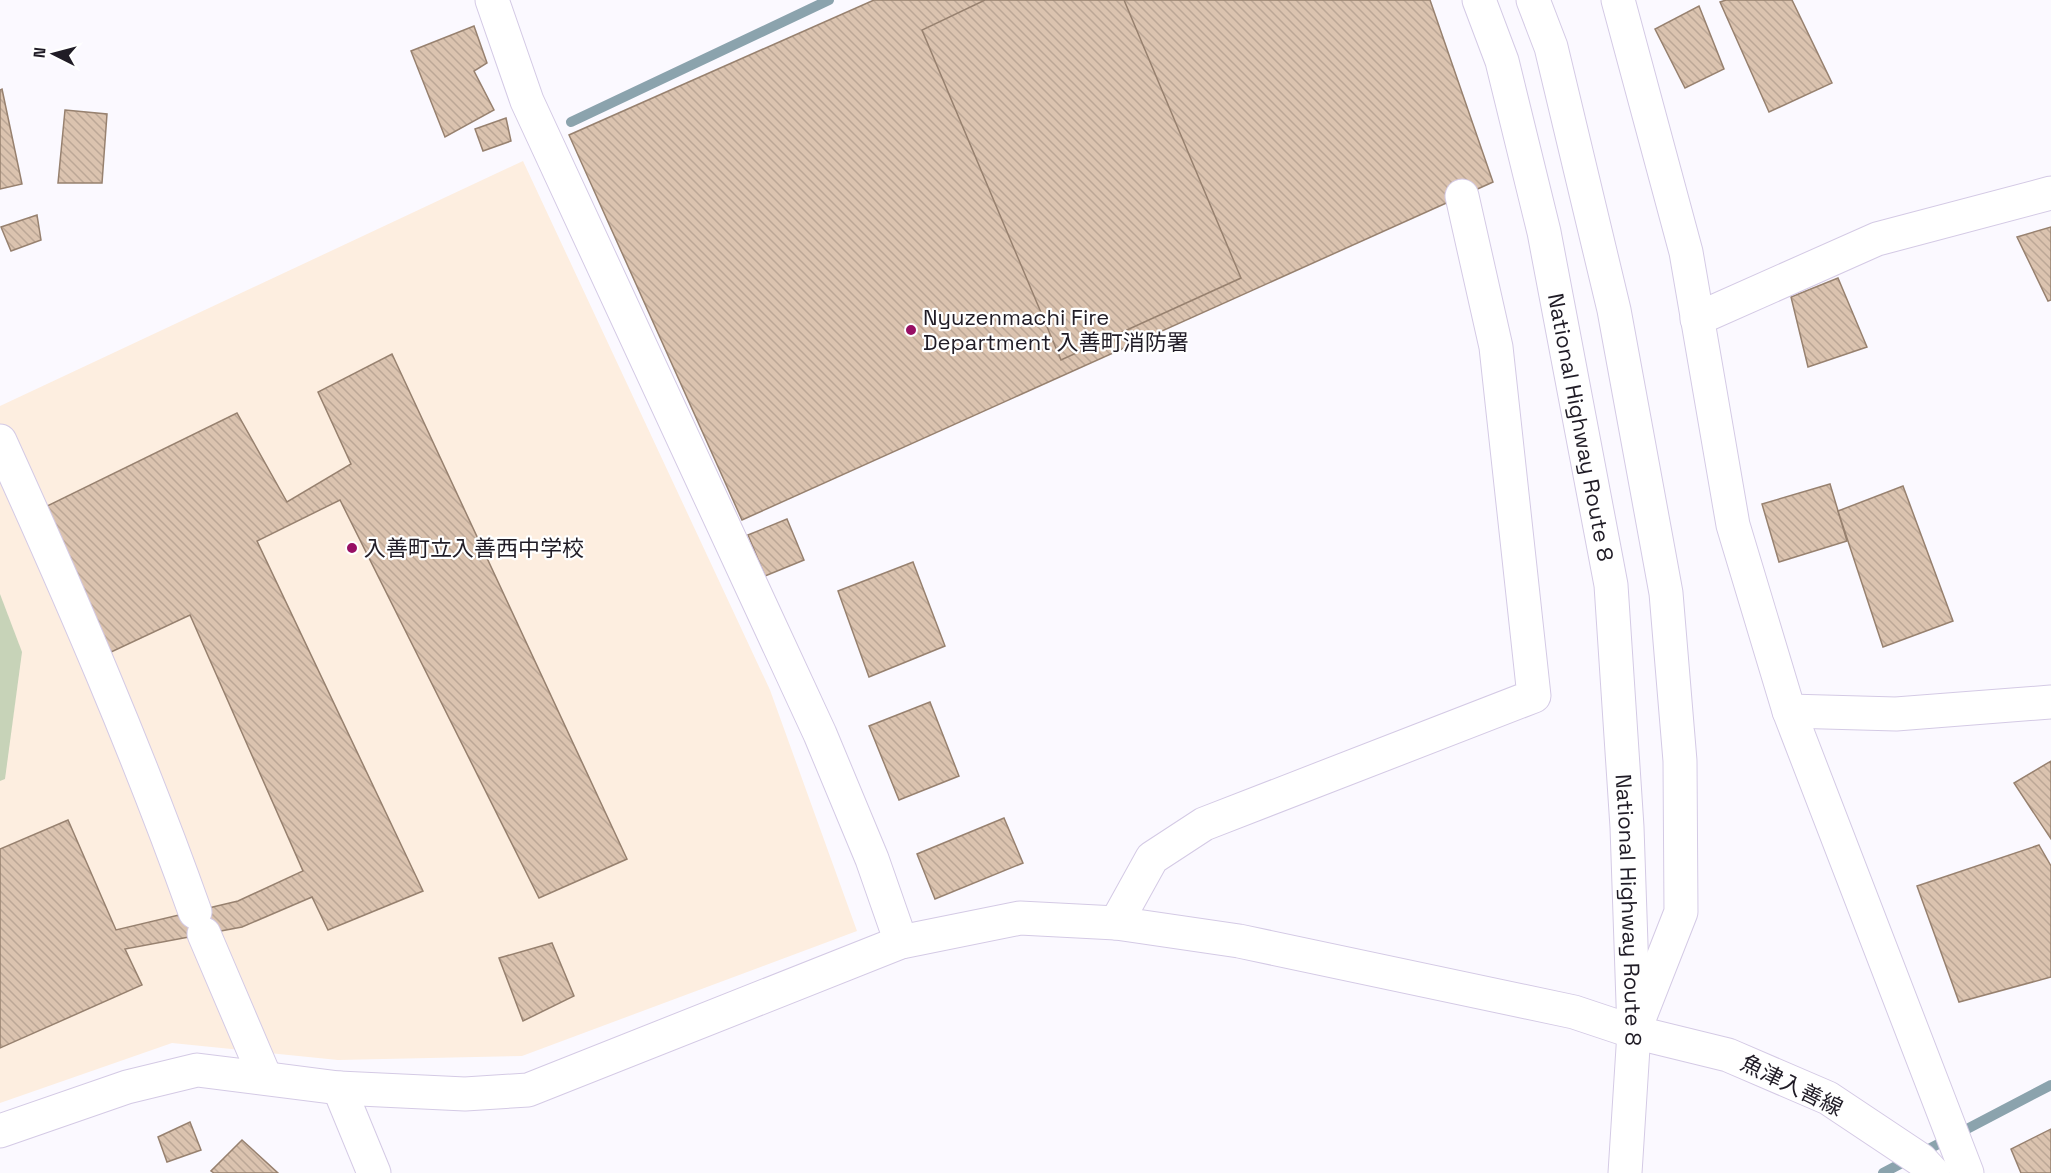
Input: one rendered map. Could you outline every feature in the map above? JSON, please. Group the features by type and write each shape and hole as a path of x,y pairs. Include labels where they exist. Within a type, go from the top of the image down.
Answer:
{"main road":[{"path":"492,0 527,101 820,734 872,859 901,942"},
{"name":"National Highway Route 8","path":"1479,0 1502,61 1544,232 1611,585 1627,827 1634,1032"},
{"name":"National Highway Route 8","path":"1533,0 1551,47 1614,309 1666,593 1680,761 1682,912 1634,1032"},
{"path":"1618,0 1686,252 1732,525 1789,711 1967,1173"},
{"path":"1697,319 1877,239 2051,193"},
{"path":"1116,923 1152,858 1204,824 1534,696 1496,347 1462,196"},
{"path":"0,441 57,568 165,827 199,923 265,1077"},
{"path":"1789,711 1896,714 2051,702"},
{"name":"魚津入善線","path":"0,1131 127,1087 197,1070 339,1088 465,1094 528,1090 901,942 1020,918 1116,923 1251,943 1574,1012 1634,1032 1728,1055 1828,1098 1921,1160 1933,1173"},
{"path":"1624,1173 1634,1032"},
{"path":"339,1088 374,1173"}],"shaded area":[{"name":"入善町立入善西中学校","path":"523,161 770,690 857,931 522,1056 338,1060 172,1043 0,1103 0,406"}],"green space":[{"path":"0,594 22,652 5,779 0,781"}],"building":[{"name":"Nyuzenmachi Fire Department 入善町消防署","path":"874,0 1430,0 1493,182 742,520 569,135"},
{"path":"985,0 1124,0 1241,278 1061,360 922,30"},
{"path":"1726,0 1792,0 1832,83 1769,112 1720,2"},
{"path":"1699,6 1724,69 1685,88 1655,29"},
{"path":"474,26 487,63 474,71 494,110 445,137 411,51"},
{"path":"2,89 22,184 0,189 0,90"},
{"path":"65,110 107,114 102,183 58,183"},
{"path":"506,118 511,141 483,151 475,129"},
{"path":"37,215 41,240 11,251 1,227"},
{"path":"2051,227 2051,300 2048,301 2017,237"},
{"path":"1838,278 1867,347 1808,367 1791,297"},
{"path":"392,354 627,859 539,898 340,500 257,541 423,891 328,930 312,897 242,927 125,949 142,985 0,1048 0,849 68,820 116,930 238,901 303,871 190,615 109,653 45,507 237,413 287,502 351,464 318,392"},
{"path":"1830,484 1847,541 1779,562 1762,504"},
{"path":"1903,486 1953,621 1883,647 1838,511"},
{"path":"787,519 804,560 765,576 748,535"},
{"path":"913,562 945,646 869,677 838,591"},
{"path":"930,702 959,776 899,800 869,726"},
{"path":"2051,761 2051,839 2014,783"},
{"path":"1004,818 1023,863 935,899 917,854"},
{"path":"2039,845 2051,866 2051,977 1959,1002 1917,886"},
{"path":"552,943 574,996 523,1021 499,958"},
{"path":"190,1122 201,1150 167,1162 158,1137"},
{"path":"2051,1129 2051,1173 2021,1173 2011,1149"},
{"path":"242,1140 278,1173 214,1173 211,1171"}],"waterway":[{"path":"571,122 829,0"},
{"path":"1883,1173 2051,1085"}],"place":[{"name":"Nyuzenmachi Fire Department 入善町消防署","path":"911,330"},
{"name":"入善町立入善西中学校","path":"352,548"}]}
